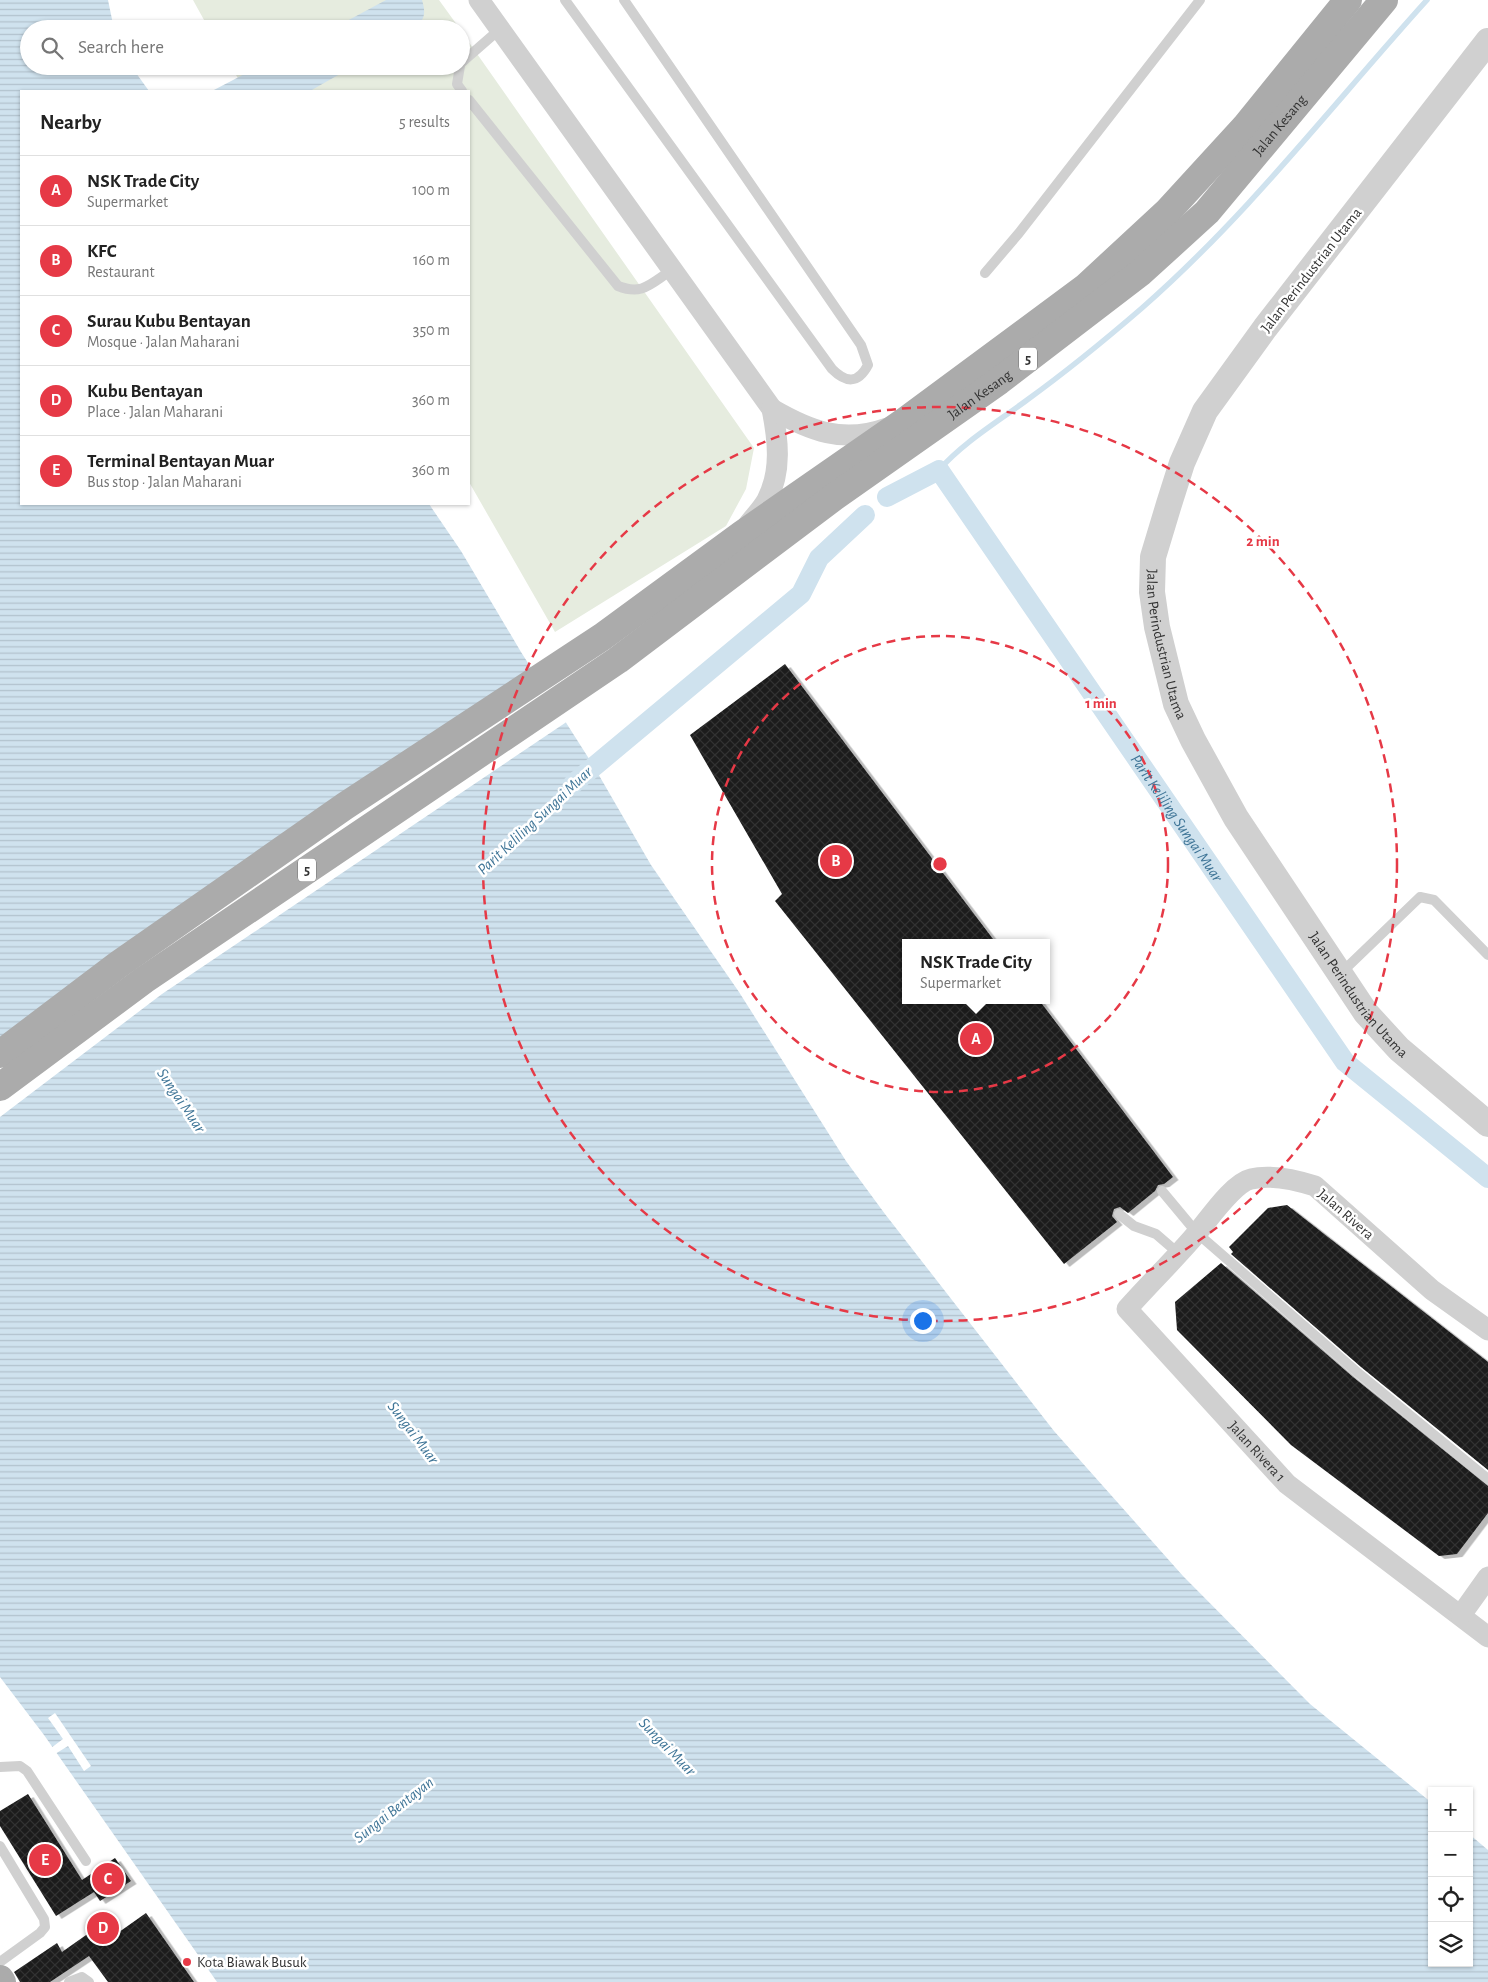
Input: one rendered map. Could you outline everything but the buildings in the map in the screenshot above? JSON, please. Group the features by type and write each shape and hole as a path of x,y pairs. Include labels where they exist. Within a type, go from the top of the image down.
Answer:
{"main road":[{"name":"Jalan Kesang","path":"0,1054 119,964 337,812 602,637 741,535 905,421 1086,286 1168,212 1245,127 1348,0"},
{"name":"Jalan Kesang","path":"0,1086 144,980 618,660 834,497 999,381 1140,273 1207,212 1384,0"}],"street":[{"path":"479,0 772,409 778,439 776,468 767,500 741,535"},
{"name":"Jalan Perindustrian Utama","path":"1488,41 1265,328 1205,411 1182,463 1154,557 1152,592 1176,704 1193,740 1236,818 1366,1013 1399,1049 1488,1124"},
{"path":"772,409 802,426 839,435 857,436 872,433 905,421"},
{"name":"Jalan Rivera","path":"1197,1233 1222,1202 1250,1179 1296,1180 1315,1186 1432,1290 1488,1330"},
{"name":"Jalan Rivera 1","path":"1197,1233 1127,1309 1287,1484 1488,1637"},
{"path":"1460,1615 1488,1577"}],"lane":[{"path":"565,0 832,369 845,380 853,381 863,374 868,365 861,345 624,0"},
{"path":"985,273 1019,233 1200,0"},
{"path":"470,55 500,29"},
{"path":"458,75 457,84 461,90"},
{"path":"470,101 618,286 629,290 641,290 672,270"},
{"path":"1340,974 1420,897 1434,900 1488,955"},
{"path":"1162,1191 1197,1233 1357,1372 1488,1479"},
{"path":"1119,1214 1134,1226 1156,1234 1178,1253"},
{"path":"0,1767 20,1766 27,1771 86,1861"},
{"path":"0,1846 44,1918 45,1927 40,1934 0,1962"},
{"path":"69,1982 82,1977 89,1982"}],"shaded area":[{"path":"193,0 439,0 453,20 204,20"},
{"path":"470,44 754,448 746,489 726,526 555,632 470,484 470,90 244,90 236,75 470,75"}],"water":[{"path":"0,0 108,0 112,20 20,20 20,75 137,75 148,90 20,90 20,505 430,505 461,551 521,652 593,765 651,865 739,992 846,1161 885,1214 1054,1431 1183,1576 1310,1704 1428,1800 1428,1967 1473,1967 1473,1837 1488,1850 1488,1982 217,1982 44,1735 0,1677"},
{"path":"386,0 422,0 424,9 421,20 349,20"},
{"path":"243,75 338,75 312,90 214,90"}],"pier":[{"path":"534,668 568,721 162,994 0,1117 0,1046"},
{"path":"55,1713 91,1766 84,1771 68,1746 55,1754 51,1748 63,1739 48,1718"}],"waterway":[{"path":"939,470 970,442 1100,344 1181,272 1254,197 1427,0"},
{"name":"Parit Keliling Sungai Muar","path":"887,497 939,470 1345,1062 1488,1178"},
{"name":"Parit Keliling Sungai Muar","path":"573,784 801,594 819,558 865,515"}],"place":[{"name":"KFC","path":"836,861"},
{"name":"NSK Trade City","path":"976,1039"},
{"name":"Terminal Bentayan Muar","path":"45,1860"},
{"name":"Surau Kubu Bentayan","path":"108,1879"},
{"name":"Kubu Bentayan","path":"103,1928"},
{"name":"Kota Biawak Busuk","path":"187,1962"}],"water label":[{"name":"Sungai Muar","path":"182,1100"},
{"name":"Sungai Muar","path":"414,1432"},
{"name":"Sungai Muar","path":"668,1746"},
{"name":"Sungai Bentayan","path":"393,1809"}]}
